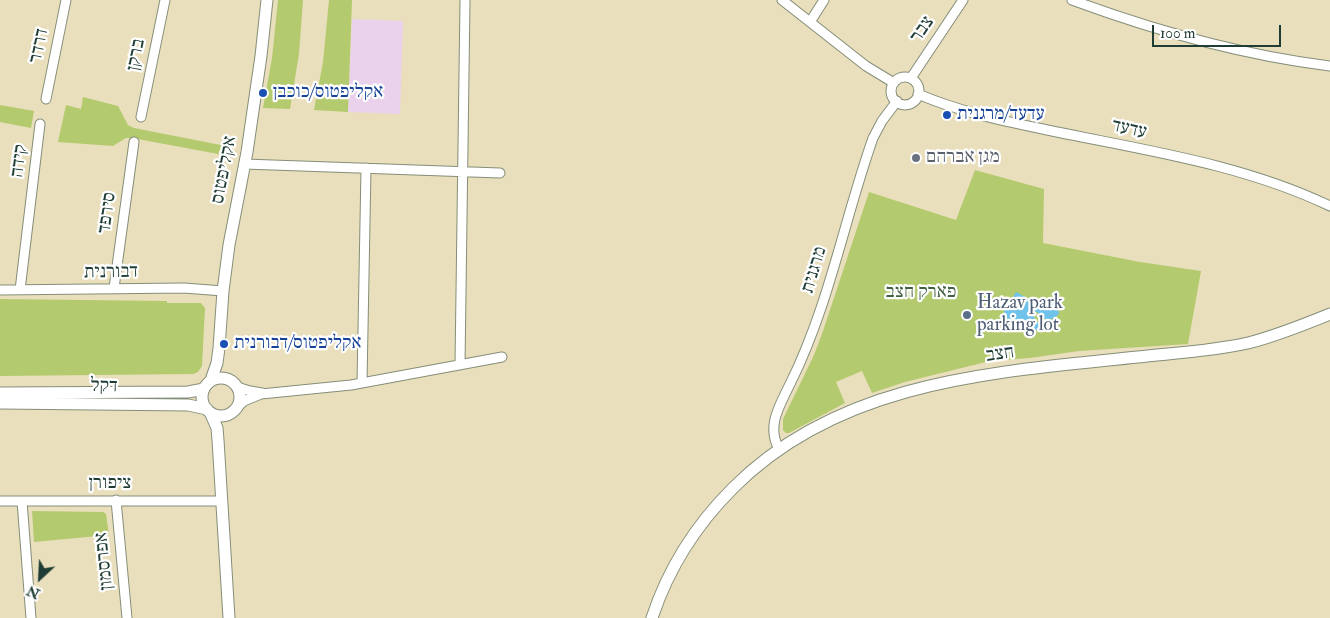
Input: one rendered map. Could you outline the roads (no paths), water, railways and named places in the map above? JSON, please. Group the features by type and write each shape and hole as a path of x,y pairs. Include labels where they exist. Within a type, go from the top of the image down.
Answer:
{"street":[{"name":"דרדר","path":"46,98 66,0"},
{"name":"ברקן","path":"141,116 165,0"},
{"name":"אקליפטוס","path":"207,384 217,363 220,348 223,291 229,245 261,56 267,0"},
{"path":"460,365 465,0"},
{"path":"782,0 866,66 894,83"},
{"path":"810,22 824,0"},
{"name":"צבר","path":"911,78 963,0"},
{"path":"1072,0 1160,30 1216,46 1330,66"},
{"path":"903,77 911,78 918,86 918,94 916,99 910,103 902,104 897,101 892,93 894,83 903,77"},
{"name":"עדעד","path":"918,94 997,120 1225,167 1289,188 1330,206"},
{"name":"מרגנית","path":"779,448 774,432 775,418 817,324 873,138 882,121 897,101"},
{"name":"קידה","path":"20,290 40,124"},
{"name":"סירפד","path":"114,288 134,142"},
{"path":"244,164 500,173"},
{"path":"362,383 366,168"},
{"name":"דבורנית","path":"0,290 184,288 223,291"},
{"name":"חצב","path":"652,618 664,585 674,566 708,514 743,478 779,448 821,425 870,404 942,382 1019,369 1230,346 1281,333 1330,314"},
{"name":"אקליפטוס","path":"220,348 222,364 233,383"},
{"path":"228,618 217,428 202,400 207,384 218,378 250,392 267,393 362,383 502,357"},
{"path":"218,440 240,397 233,383"},
{"name":"דקל","path":"0,393 188,392 207,384"},
{"path":"208,411 216,415 232,411 251,398 267,393"},
{"name":"דקל","path":"0,403 188,405 208,411"},
{"name":"אפרסמון","path":"116,500 128,618"},
{"name":"ציפורן","path":"0,501 221,501"},
{"path":"22,501 31,618"}],"water":[{"path":"1016,292 1031,299 1053,301 1058,307 1059,314 1053,319 1043,319 1037,312 1031,312 1038,323 1038,330 1030,331 1004,322 1004,310 1018,302 1013,297"}],"place":[{"name":"אקליפטוס/כוכבן","path":"263,93"},
{"name":"עדעד/מרגנית","path":"947,115"},
{"name":"מגן אברהם","path":"916,158"},
{"name":"Hazav park parking lot","path":"967,315"},
{"name":"אקליפטוס/דבורנית","path":"224,344"}],"park label":[{"name":"פארק חצב","path":"921,293"}]}
